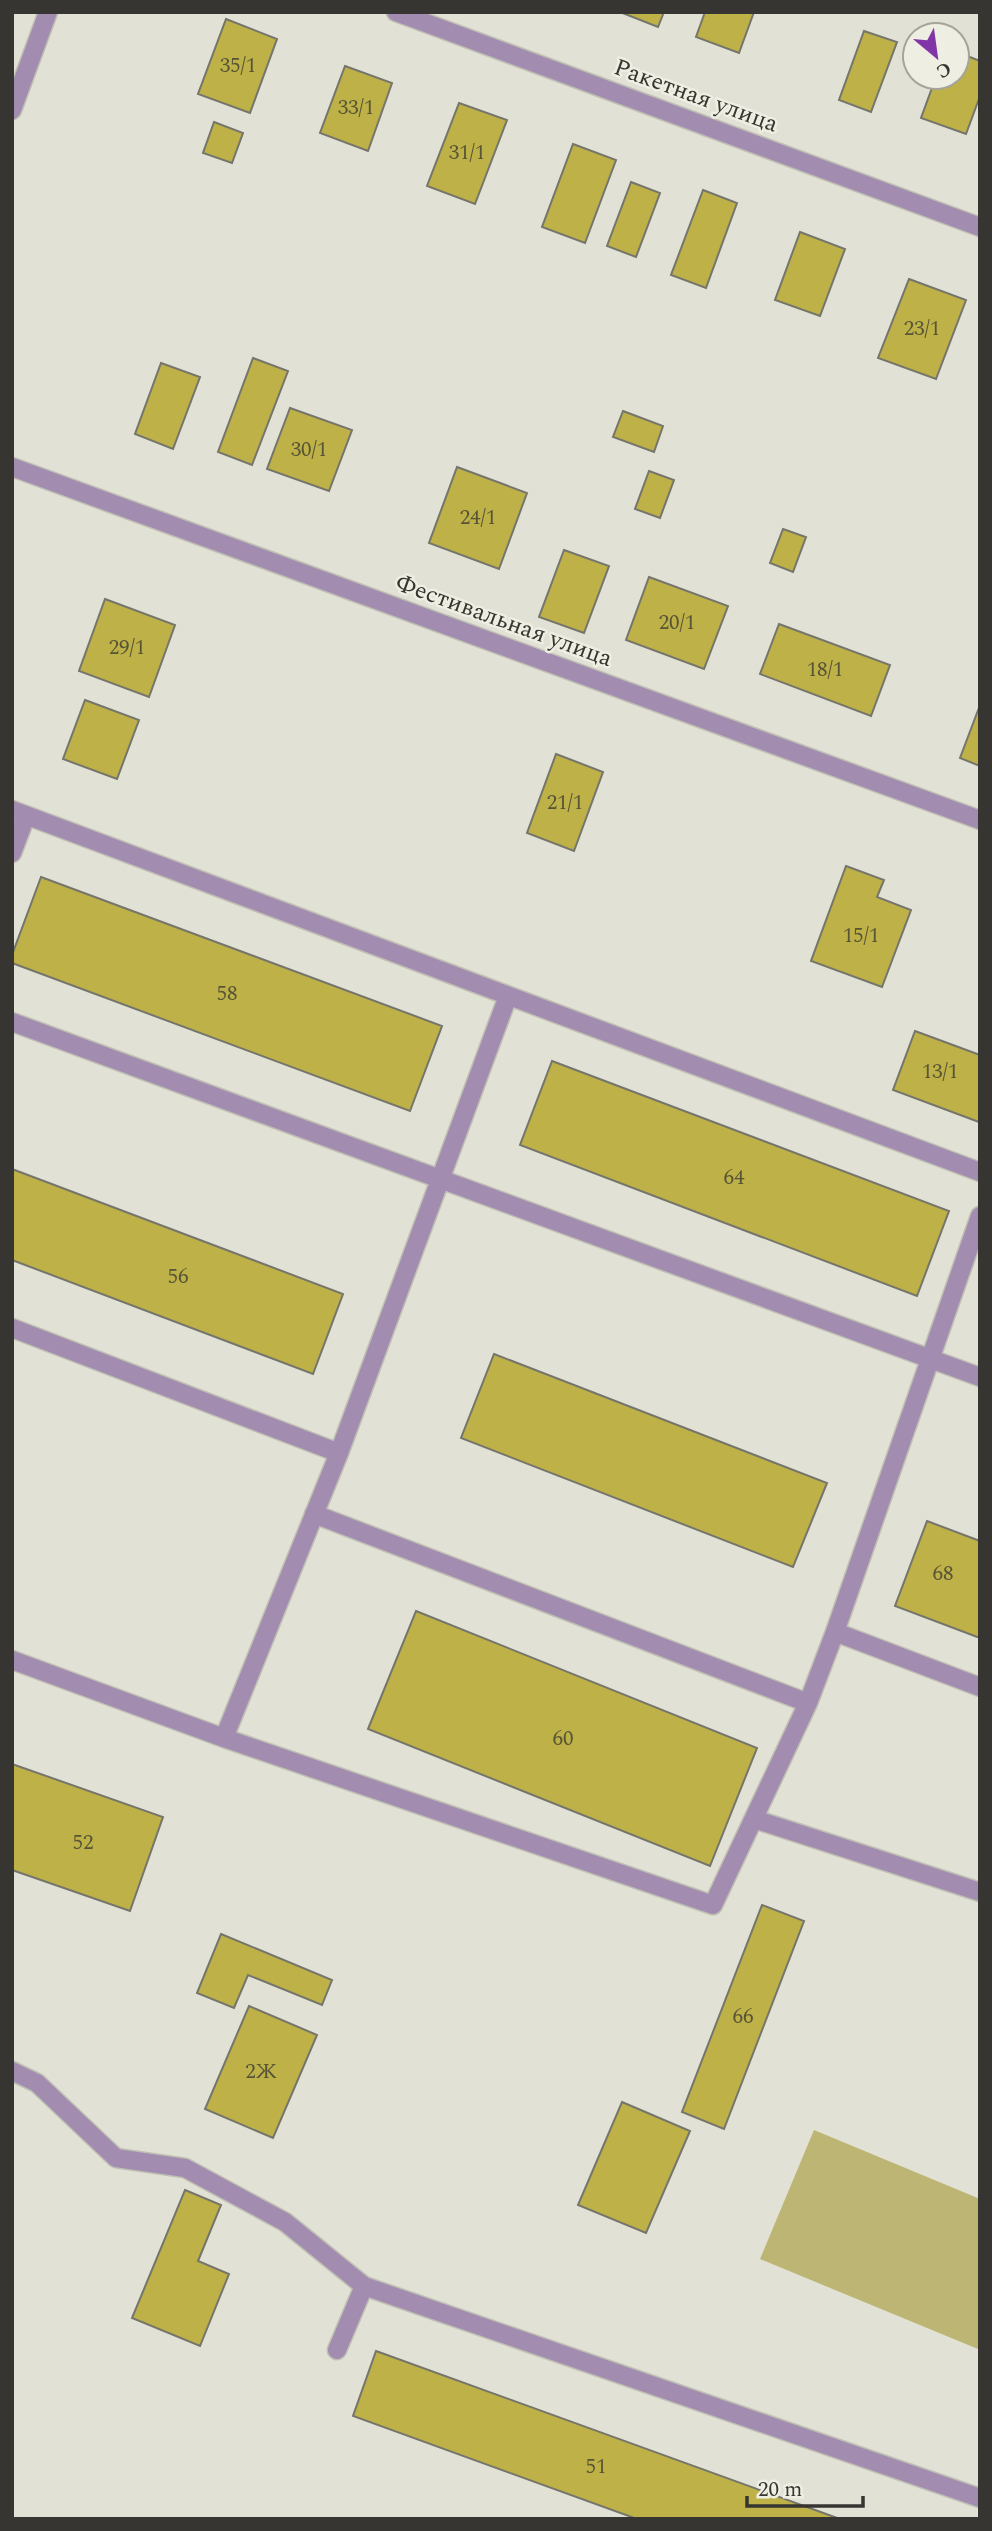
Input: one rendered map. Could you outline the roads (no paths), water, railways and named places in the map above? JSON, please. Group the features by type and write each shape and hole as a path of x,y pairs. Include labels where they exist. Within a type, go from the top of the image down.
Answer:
{"street":[{"path":"12,110 48,12"},
{"name":"Ракетная улица","path":"396,12 980,227"},
{"name":"Фестивальная улица","path":"12,467 980,820"},
{"path":"12,853 19,813 980,1171"},
{"path":"224,1738 339,1453 508,996"},
{"path":"12,1022 980,1377"},
{"path":"12,1660 224,1738 713,1905 808,1703 932,1359 980,1216"},
{"path":"12,1328 339,1453"},
{"path":"314,1514 808,1703"},
{"path":"835,1632 980,1687"},
{"path":"754,1819 980,1892"},
{"path":"12,2071 37,2083 116,2158 185,2168 285,2222 364,2286 980,2498"},
{"path":"337,2350 364,2286"}]}
